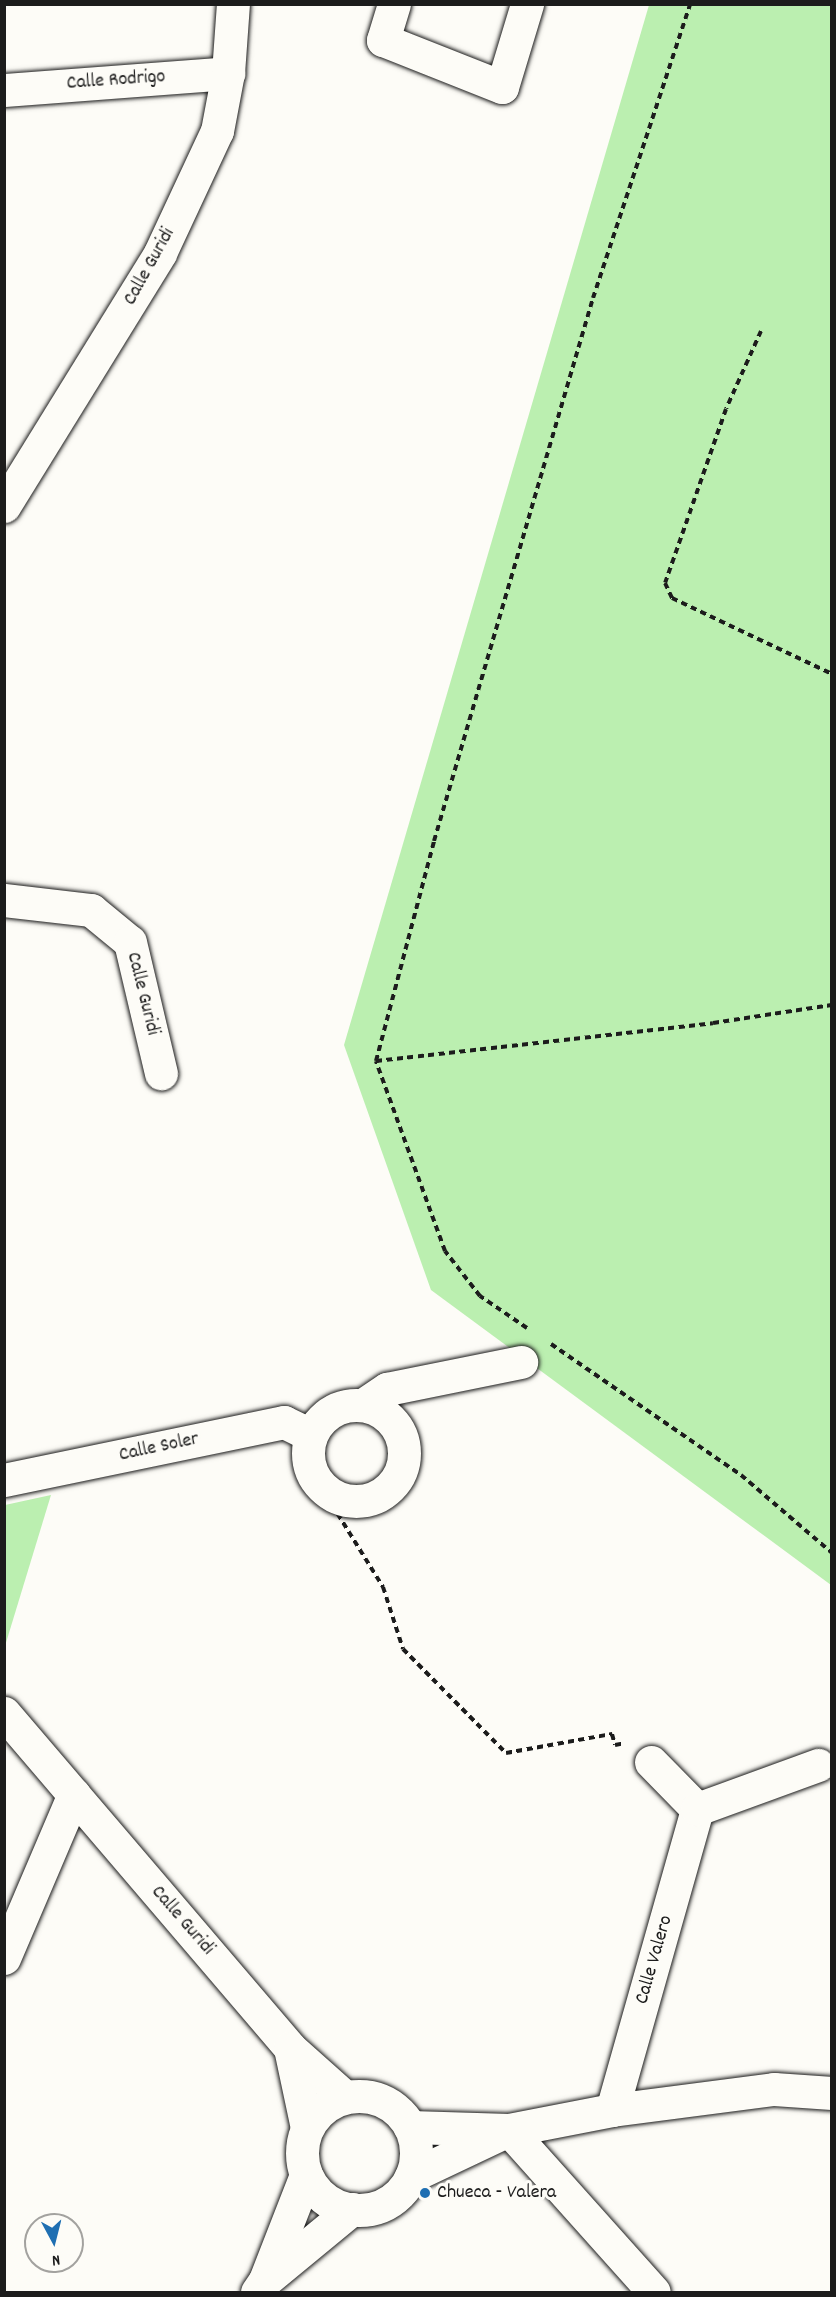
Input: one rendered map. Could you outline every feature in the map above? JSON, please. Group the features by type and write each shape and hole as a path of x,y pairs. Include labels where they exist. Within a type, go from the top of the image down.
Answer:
{"street":[{"name":"Calle Guridi","path":"4,506 160,253 217,131 228,73 233,4"},
{"path":"393,4 382,40 502,87 526,4"},
{"name":"Calle Rodrigo","path":"4,90 228,73"},
{"name":"Calle Guridi","path":"4,900 91,910 130,942 161,1073"},
{"path":"363,1405 380,1411 394,1423 403,1439 404,1457 399,1475 388,1490 372,1499 354,1502 336,1497 321,1486 311,1471 308,1453 311,1435 321,1419 336,1409 363,1405 387,1389 521,1362"},
{"name":"Calle Soler","path":"4,1480 284,1422 311,1435"},
{"name":"Calle Guridi","path":"4,1713 290,2048 345,2097"},
{"path":"651,1762 697,1809 818,1765"},
{"path":"4,1958 74,1794"},
{"name":"Calle Valero","path":"612,2110 697,1809"},
{"name":"Calle Guridi","path":"290,2048 307,2128"},
{"path":"410,2127 509,2130 612,2110 774,2089 831,2093"},
{"path":"361,2096 383,2102 401,2115 410,2127 415,2151 411,2176 401,2191 387,2202 370,2209 352,2210 333,2203 317,2192 306,2175 302,2160 302,2144 307,2128 317,2114 330,2104 345,2097 361,2096"},
{"path":"411,2176 509,2130"},
{"path":"509,2130 654,2292"},
{"path":"261,2286 306,2175"},
{"path":"261,2286 352,2210"}],"path":[{"path":"529,1329 480,1296 445,1251 376,1061 434,842 593,298 690,4"},
{"path":"761,331 726,409 665,583 672,598 831,674"},
{"path":"376,1061 713,1023 831,1005"},
{"path":"548,1342 741,1475 831,1553"},
{"path":"321,1486 382,1587 403,1649 506,1753 612,1734 615,1745 628,1742 651,1762"}],"green space":[{"path":"649,5 831,5 831,1585 431,1290 344,1045"},
{"path":"51,1495 5,1646 5,1505"}],"place":[{"name":"Chueca - Valera","path":"425,2193"}]}
